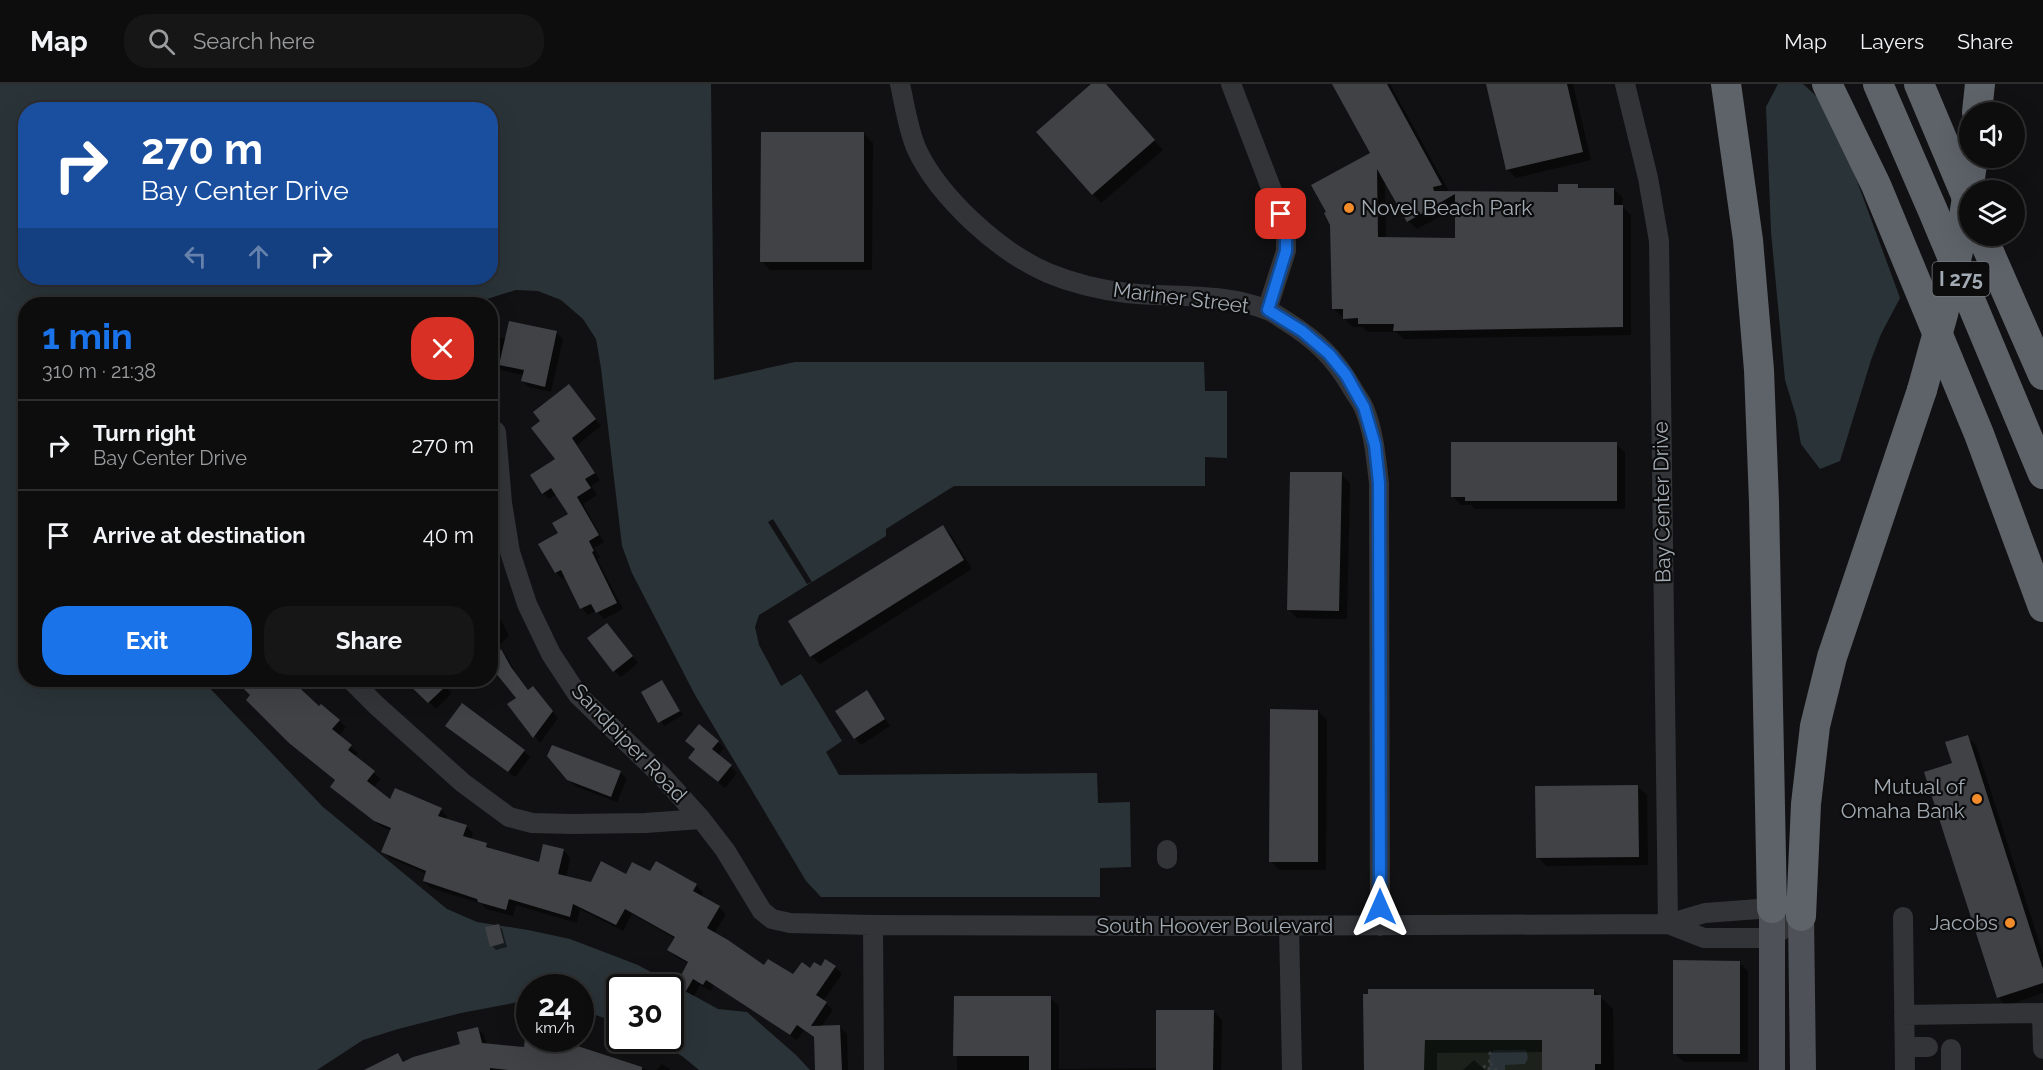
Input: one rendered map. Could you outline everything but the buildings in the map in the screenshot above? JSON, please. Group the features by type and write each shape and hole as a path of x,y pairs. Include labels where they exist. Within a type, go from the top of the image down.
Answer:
{"highway":[{"path":"1726,84 1748,240 1759,370 1764,502 1772,923"},
{"path":"1827,84 1876,185 1979,434 2043,607"},
{"name":"I 275","path":"1878,84 2043,474"},
{"path":"1919,84 1959,180"},
{"path":"1801,916 1805,816 1815,726 1836,647 1922,390 1960,243 1971,168"},
{"name":"I 275","path":"1986,246 2043,375"}],"main road":[{"path":"1801,916 1803,1070"},
{"path":"1772,923 1772,1070"}],"street":[{"name":"Mariner Street","path":"900,84 917,150 938,183 963,213 992,238 1017,255 1047,273 1088,285 1127,293 1229,300 1268,310 1302,331 1329,354 1346,375 1364,407 1375,445 1379,495 1380,926"},
{"path":"1231,84 1281,214 1286,236 1283,260 1268,310"},
{"name":"Bay Center Drive","path":"1625,84 1648,178 1659,241 1668,924"},
{"name":"Sandpiper Road","path":"498,441 502,504 510,552 527,604 551,654 578,695 663,777 701,819 725,850 762,911 772,919"},
{"name":"Sandpiper Road","path":"358,687 463,783 509,817 532,823 645,823 701,819"},
{"name":"South Hoover Boulevard","path":"772,919 790,923 873,925 1380,926 1668,924 1705,912 1772,923 1801,916"},
{"path":"1668,924 1704,938 1801,916"},
{"path":"1903,917 1905,1070"},
{"path":"873,925 874,1070"},
{"path":"1289,926 1292,1070"},
{"path":"1904,1015 2042,1013 2043,1048"},
{"path":"1905,1047 1928,1047"},
{"path":"1951,1049 1951,1070"}],"path":[{"path":"1489,1070 1490,1053 1494,1051 1497,1056"},
{"path":"1483,1067 1491,1064"}],"shaded area":[{"path":"0,84 711,84 714,380 795,362 1204,362 1205,391 1227,391 1227,458 1205,457 1205,486 954,486 886,529 886,536 759,615 755,627 759,645 781,686 801,674 842,741 826,752 839,775 1097,773 1098,803 1130,802 1131,867 1100,868 1100,897 821,897 806,881 695,695 632,573 622,546 596,339 583,319 561,300 538,291 516,290 494,297 18,297 18,687 209,687 323,807 447,909 477,922 570,939 638,965 654,974 606,974 606,1019 594,1014 594,974 516,974 516,1003 461,1013 363,1040 317,1070 0,1070"},
{"path":"1778,84 1803,84 1825,104 1842,140 1900,298 1881,334 1871,360 1840,461 1820,469 1801,444 1796,416 1785,380 1771,232 1766,107"},
{"path":"684,990 718,1009 747,1012 810,1070 699,1070 675,1052 684,1052"},
{"path":"1425,1040 1542,1040 1542,1070 1424,1070"},
{"path":"1494,1050 1526,1050 1528,1058 1525,1064 1505,1065 1505,1070 1489,1070 1490,1053"}],"pier":[{"path":"773,519 812,582 807,584 768,522"}],"place":[{"name":"Novel Beach Park","path":"1349,208"},
{"name":"Mutual of Omaha Bank","path":"1977,799"},
{"name":"Jacobs","path":"2010,923"}],"route":[{"path":"1281,214 1286,236 1286,251 1268,310 1302,331 1338,364 1364,407 1375,445 1379,483 1380,907"}]}
